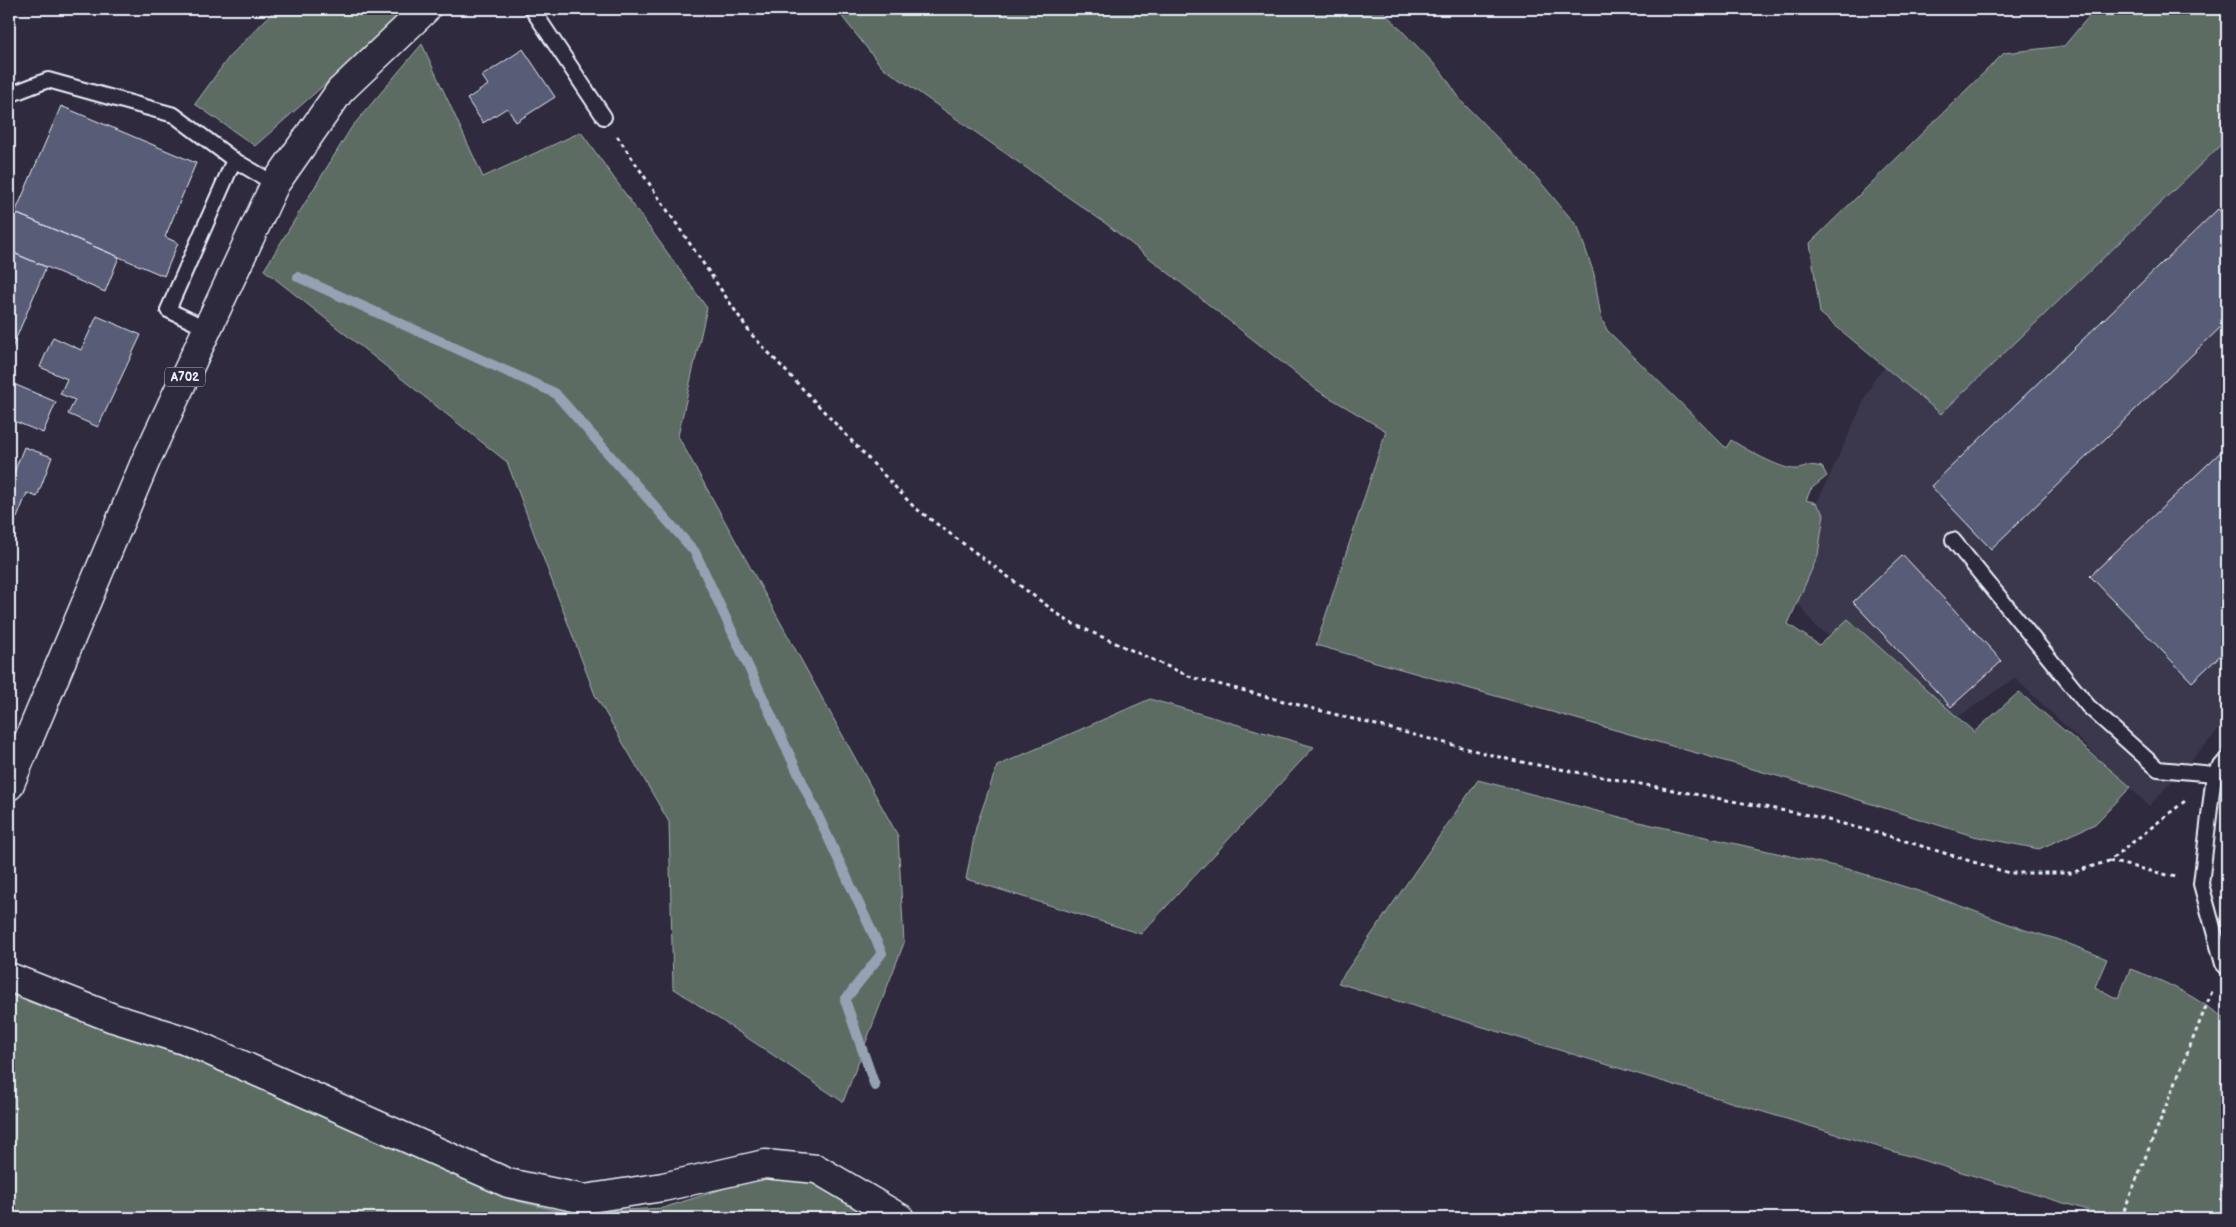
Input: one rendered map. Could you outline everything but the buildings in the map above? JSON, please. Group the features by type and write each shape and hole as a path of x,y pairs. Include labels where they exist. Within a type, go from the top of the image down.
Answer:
{"main road":[{"name":"A702","path":"9,786 146,460 275,184 340,91 426,9"},
{"path":"9,977 113,1018 190,1042 508,1184 584,1199 663,1187 765,1164 774,1164 817,1168 900,1218"}],"lane":[{"path":"532,9 604,117"},
{"path":"9,95 48,80 174,115 234,160 275,184"},
{"path":"208,329 168,310 234,160"},
{"path":"1953,540 2088,706 2158,769 2214,774"},
{"path":"2225,966 2201,884 2214,774 2227,759"}],"path":[{"path":"604,117 750,334 914,507 1069,622 1191,677 1512,760 1813,816 1889,836 2009,873 2071,873 2108,861 2179,807 2214,774"},
{"path":"2108,861 2201,884"},
{"path":"2121,1218 2225,966"}],"shaded area":[{"path":"2227,64 2227,721 2149,806 2015,678 1955,719 1817,628 1781,581 1875,377"}],"green space":[{"path":"276,9 410,9 255,146 195,104 229,57"},
{"path":"836,9 1381,9 1441,71 1463,103 1537,178 1578,227 1594,274 1601,317 1607,330 1726,448 1731,440 1781,466 1796,469 1810,466 1822,467 1827,476 1811,489 1806,500 1816,503 1824,514 1818,555 1788,624 1819,645 1848,619 1974,732 2019,692 2131,787 2095,824 2039,849 1973,836 1837,793 1316,645 1386,431 1317,390 1105,223 881,66"},
{"path":"2095,9 2227,9 2227,139 1941,414 1820,313 1810,243 2004,53 2064,46"},
{"path":"422,44 483,177 581,132 707,308 678,436 898,836 904,943 843,1102 673,988 669,822 595,695 507,462 264,270 351,128"},
{"path":"1150,699 1314,747 1141,934 966,879 976,827 997,766"},
{"path":"1478,780 1639,822 1848,869 1931,895 2025,930 2057,939 2107,959 2095,987 2118,999 2130,969 2157,979 2193,997 2227,1020 2227,1218 2113,1218 1338,983"},
{"path":"9,995 194,1060 350,1124 509,1199 567,1213 663,1208 766,1175 812,1179 870,1218 9,1218"}],"waterway":[{"path":"298,277 555,393 695,552 882,953 845,1000 875,1086"}]}
